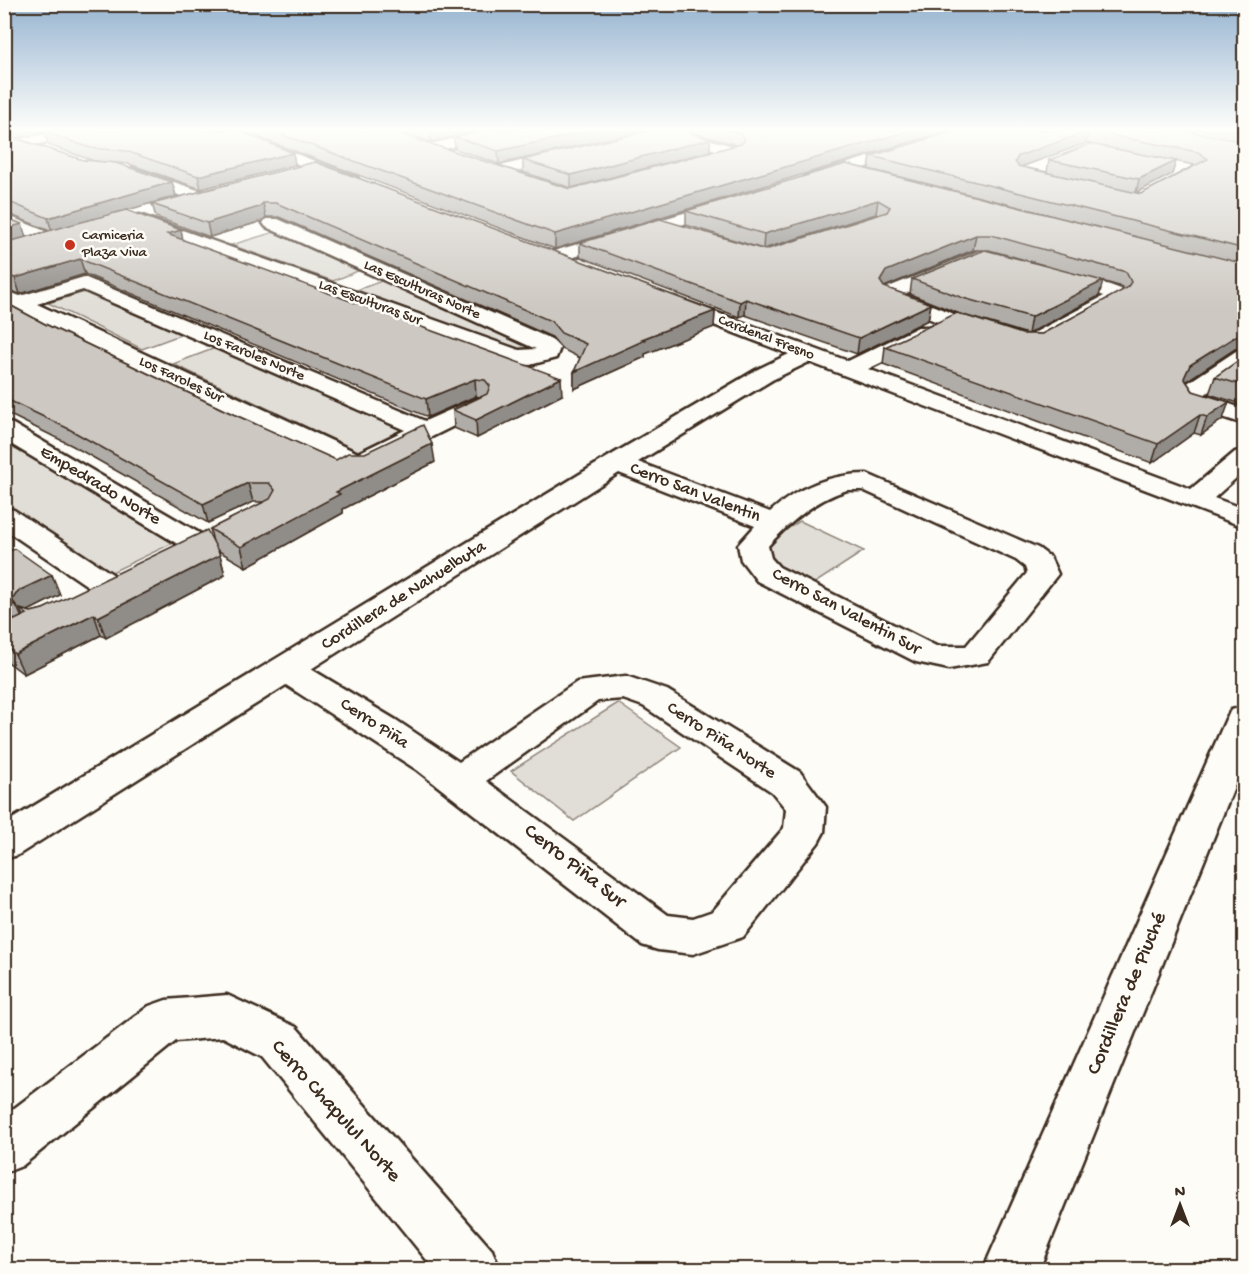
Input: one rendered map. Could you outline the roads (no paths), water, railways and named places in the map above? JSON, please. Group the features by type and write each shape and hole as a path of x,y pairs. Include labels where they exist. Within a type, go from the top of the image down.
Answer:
{"street":[{"name":"Las Esculturas Sur","path":"192,189 209,195 125,219 332,288 516,357 530,358"},
{"path":"554,257 740,201"},
{"path":"4,219 57,238 23,248"},
{"path":"660,225 695,236"},
{"name":"Las Esculturas Norte","path":"211,246 264,229 380,272 549,348 548,353 530,358"},
{"path":"533,249 587,270"},
{"path":"849,369 952,320 1016,341 1037,342 1115,298 1114,293 1103,289 981,256 893,292 891,296 952,320"},
{"path":"332,288 380,272"},
{"name":"Los Faroles Norte","path":"12,300 84,283 425,430"},
{"name":"Cardenal Fresno","path":"652,294 1245,519"},
{"name":"Los Faroles Sur","path":"12,300 358,463 425,430"},
{"path":"147,363 214,339"},
{"name":"Cordillera de Nahuelbuta","path":"4,844 617,463 746,385 808,354"},
{"path":"1245,356 1194,389 1192,396 1197,402 1245,417"},
{"path":"425,430 477,405"},
{"name":"Empedrado Norte","path":"4,429 196,543"},
{"path":"1195,500 1245,458"},
{"name":"Cerro San Valentin","path":"617,463 772,523"},
{"name":"Cerro San Valentin Sur","path":"846,482 867,482 1027,554 1039,563 1043,574 976,655 949,658 928,655 768,574 756,560 753,545 772,523 828,486 846,482"},
{"path":"4,516 109,586"},
{"path":"167,557 225,529"},
{"path":"79,600 138,571"},
{"name":"Cerro Piña","path":"286,670 323,690 461,780"},
{"name":"Cerro Piña Norte","path":"461,780 589,690 626,687 655,698 786,782 806,807 804,832 728,924 693,936"},
{"name":"Cordillera de Piuché","path":"1011,1269 1245,719"},
{"name":"Cerro Piña Sur","path":"461,780 658,932 693,936"},
{"name":"Cerro Chapulul Norte","path":"4,1148 165,1021 227,1016 279,1042 472,1269"}],"place":[{"name":"Carniceria Plaza Viva","path":"70,245"}]}
